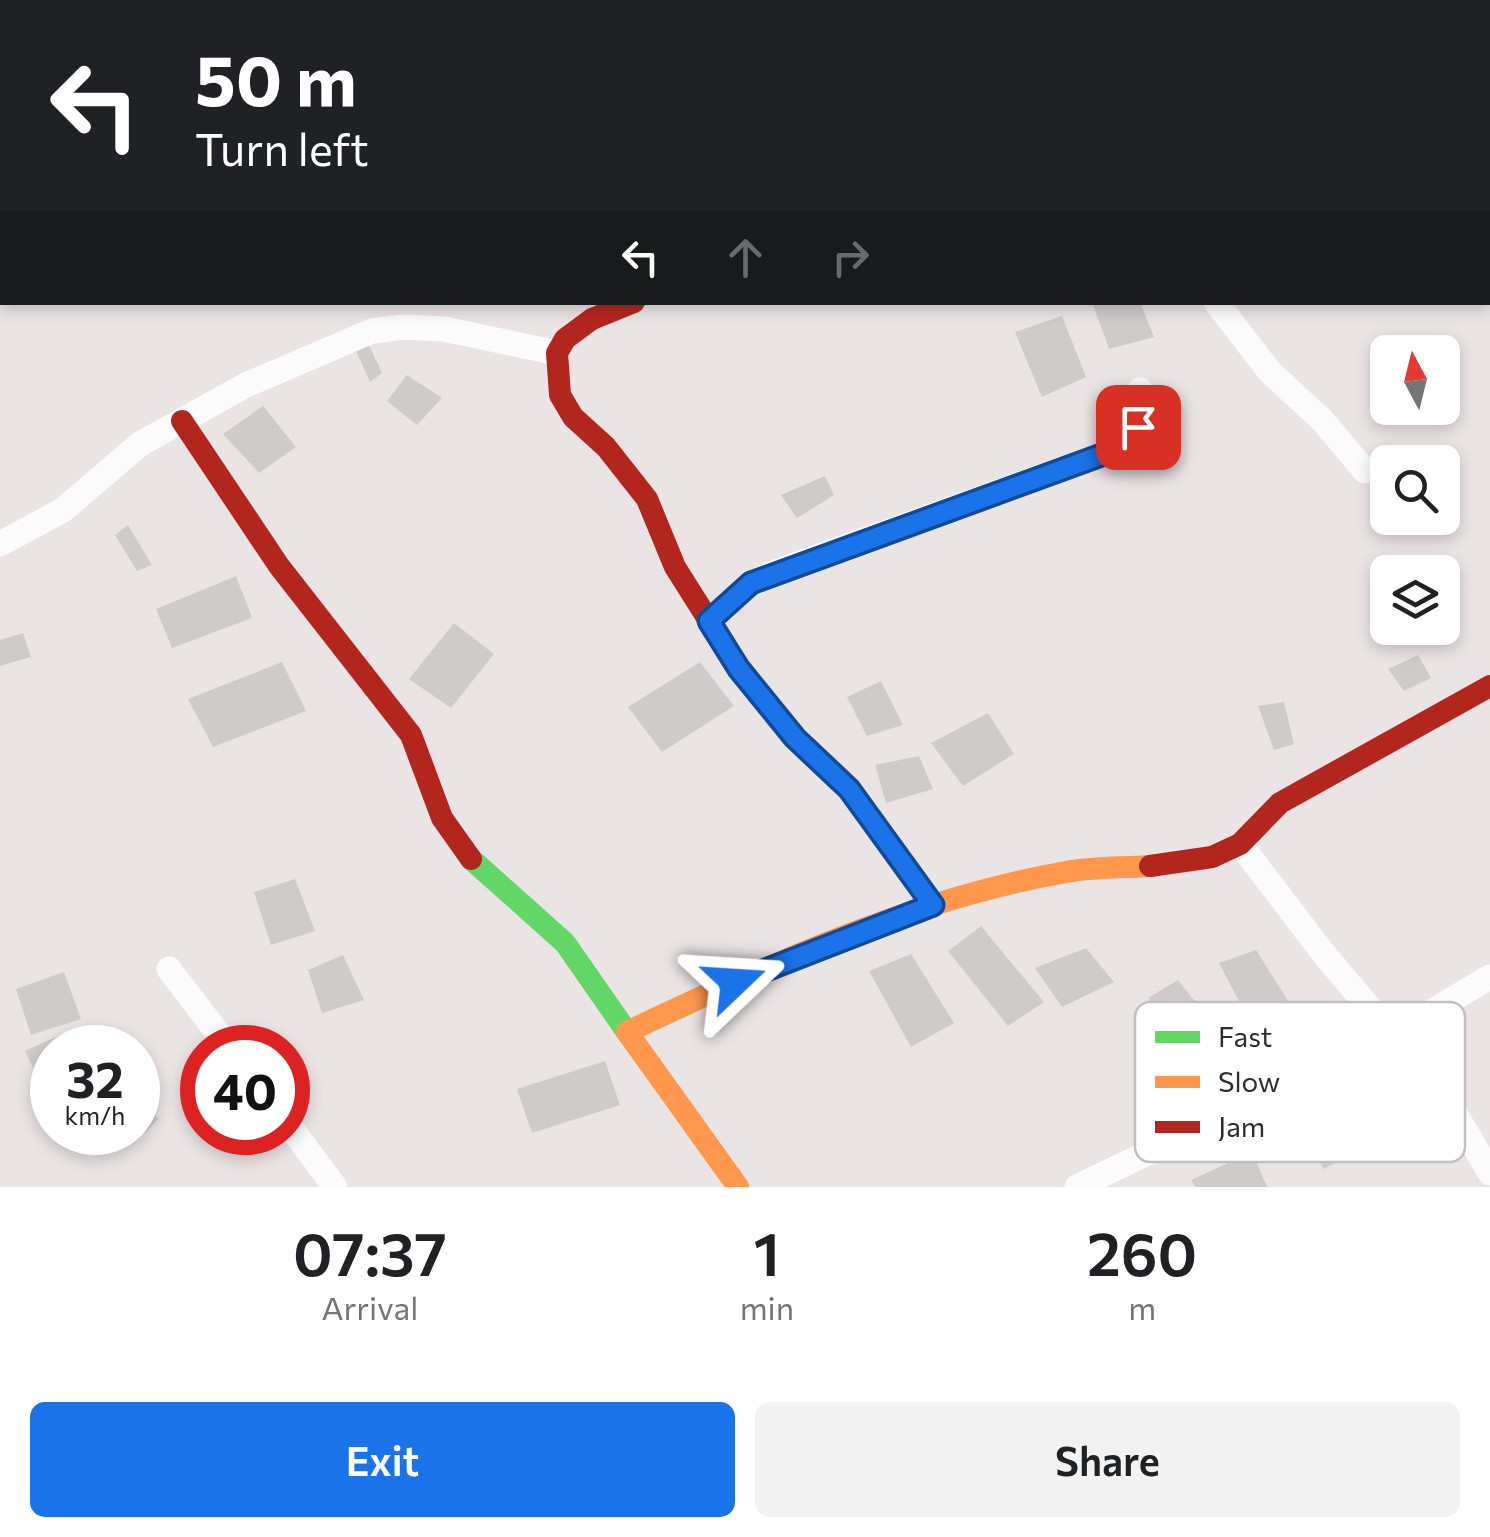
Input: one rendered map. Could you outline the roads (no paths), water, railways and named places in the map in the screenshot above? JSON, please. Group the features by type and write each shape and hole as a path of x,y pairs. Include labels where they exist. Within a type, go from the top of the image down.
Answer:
{"street":[{"path":"627,305 592,319 565,338 557,352 560,395 573,418 606,448 647,499 675,567 739,669 795,738 849,789 933,905"},
{"path":"1218,305 1270,372 1322,420 1365,471"},
{"path":"0,544 63,510 140,444 246,386 372,331 402,327 444,329 557,352"},
{"path":"709,621 751,583 778,571 1118,449 1138,427 1140,390"},
{"path":"182,420 279,566 410,736 423,760 448,830 466,852 578,957 738,1187"},
{"path":"627,1032 735,982 933,905 1068,871 1180,864 1212,857 1240,844 1280,803 1490,686"},
{"path":"1240,844 1366,1002"},
{"path":"169,969 212,1025"},
{"path":"1448,1002 1490,977"},
{"path":"1465,1130 1490,1173"},
{"path":"310,1153 336,1187"},
{"path":"1078,1187 1130,1176 1156,1162"}]}
